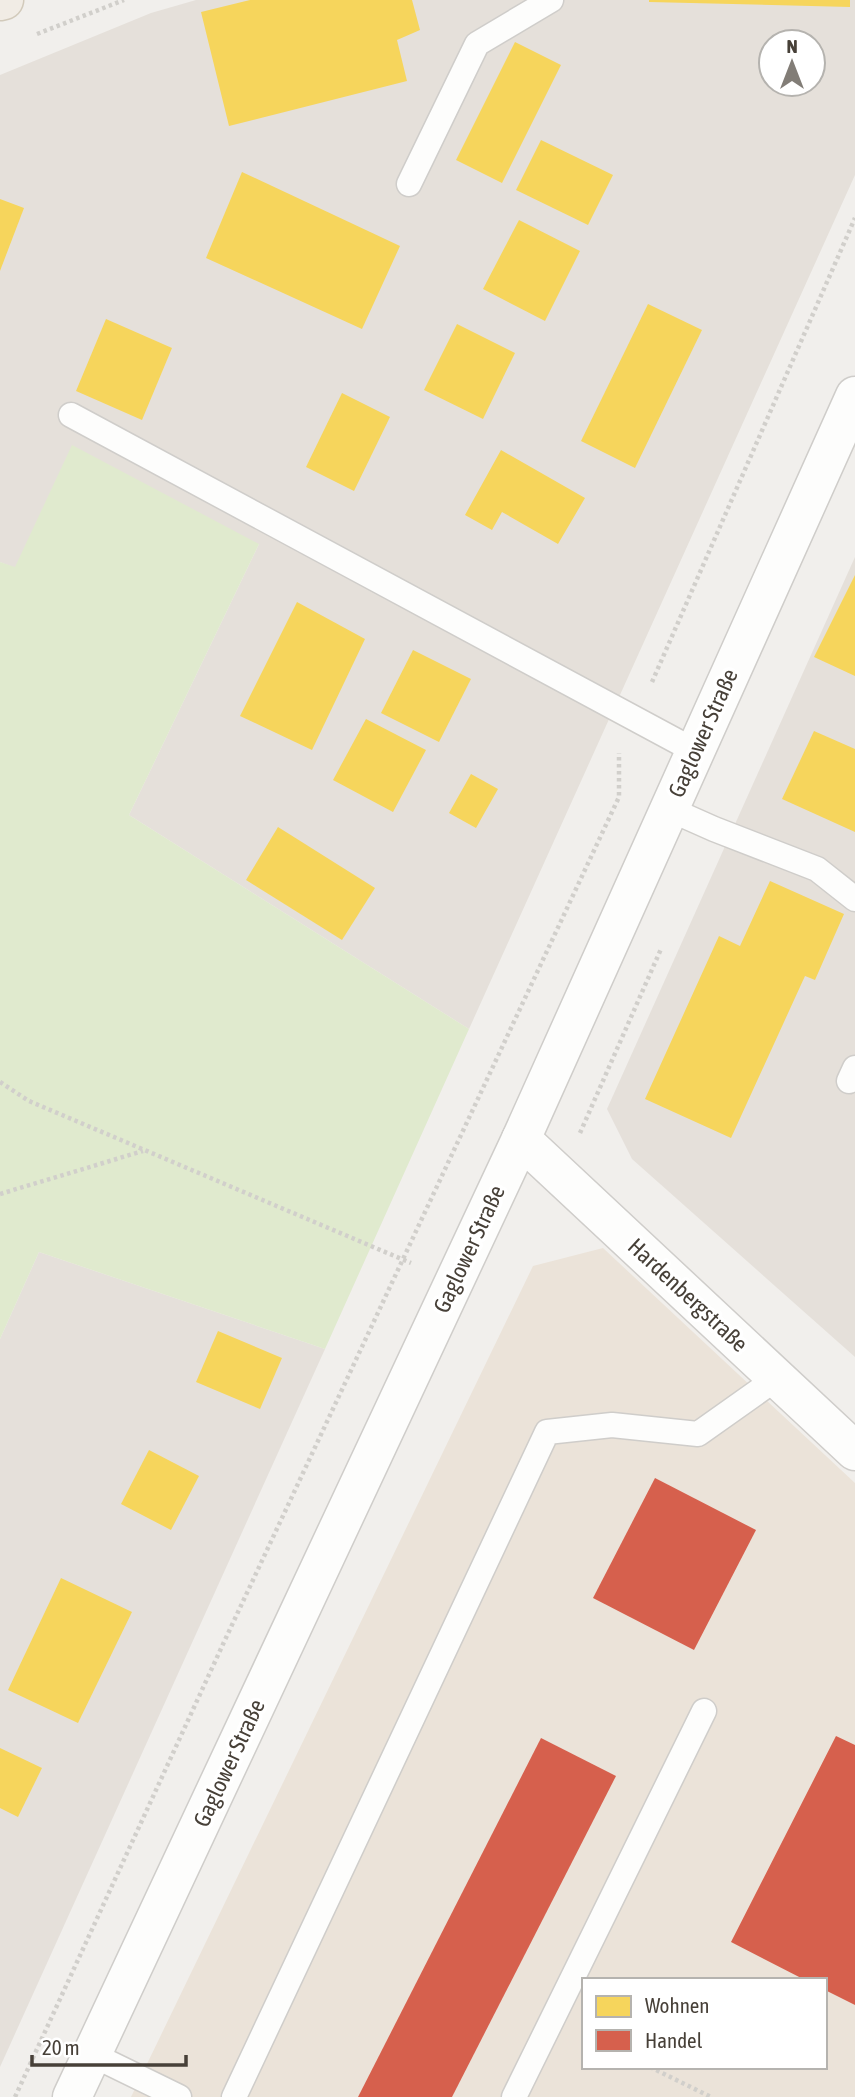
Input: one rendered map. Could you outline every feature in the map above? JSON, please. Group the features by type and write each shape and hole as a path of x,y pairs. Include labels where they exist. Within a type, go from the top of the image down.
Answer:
{"street":[{"name":"Gaglower Straße","path":"72,2097 521,1139 855,396"},
{"name":"Hardenbergstraße","path":"521,1139 855,1451"}],"lane":[{"path":"409,184 477,44 551,0"},
{"path":"71,415 695,751"},
{"path":"669,809 817,869 855,899"},
{"path":"234,2097 547,1432 612,1425 698,1434 777,1378"},
{"path":"514,2097 704,1711"},
{"path":"93,2055 179,2097"}],"path":[{"path":"25,38 124,0"},
{"path":"15,2097 619,797 618,755 855,218"},
{"path":"0,1082 29,1101 144,1151 402,1260 455,1278"},
{"path":"0,1194 144,1151"},
{"path":"654,2069 711,2097"}],"shaded area":[{"path":"196,0 855,0 855,175 469,1029 129,815 259,544 15,568 0,562 0,75 151,13"},
{"path":"855,557 855,1357 632,1159 607,1109"},
{"path":"603,1248 855,1483 855,2097 131,2097 533,1266"},
{"path":"39,1252 325,1349 0,2067 0,1339"}],"green space":[{"path":"72,445 259,544 129,815 469,1029 325,1349 39,1252 0,1339 0,562 15,567"}],"building: Wohnen":[{"path":"250,0 412,0 420,30 397,40 407,81 229,126 201,12"},
{"path":"850,0 850,7 649,2"},
{"path":"515,42 561,65 502,183 456,160"},
{"path":"541,140 613,175 588,225 516,190"},
{"path":"242,172 400,246 362,329 206,258"},
{"path":"0,199 24,208 0,271"},
{"path":"519,220 580,251 545,321 483,289"},
{"path":"648,304 702,330 635,468 581,441"},
{"path":"106,319 172,348 142,420 76,391"},
{"path":"457,324 515,353 483,419 424,390"},
{"path":"342,393 390,417 354,491 306,467"},
{"path":"501,450 585,498 558,544 502,512 492,530 465,515"},
{"path":"855,575 855,676 814,657"},
{"path":"297,602 365,639 312,750 240,716"},
{"path":"413,650 471,679 439,742 381,713"},
{"path":"366,719 426,750 393,812 333,780"},
{"path":"814,731 855,749 855,832 782,799"},
{"path":"471,774 498,789 476,828 449,813"},
{"path":"278,827 375,888 342,940 246,880"},
{"path":"770,881 844,914 815,980 805,976 731,1138 645,1099 719,936 740,946"},
{"path":"218,1331 282,1358 260,1409 196,1382"},
{"path":"149,1450 199,1476 171,1530 121,1504"},
{"path":"61,1578 132,1612 78,1723 8,1690"},
{"path":"0,1748 42,1768 18,1817 0,1808"}],"building: Handel":[{"path":"655,1478 756,1530 694,1650 593,1598"},
{"path":"836,1736 855,1745 855,2005 827,1991 827,1978 801,1978 731,1942"},
{"path":"541,1738 616,1776 452,2097 358,2097"}]}
